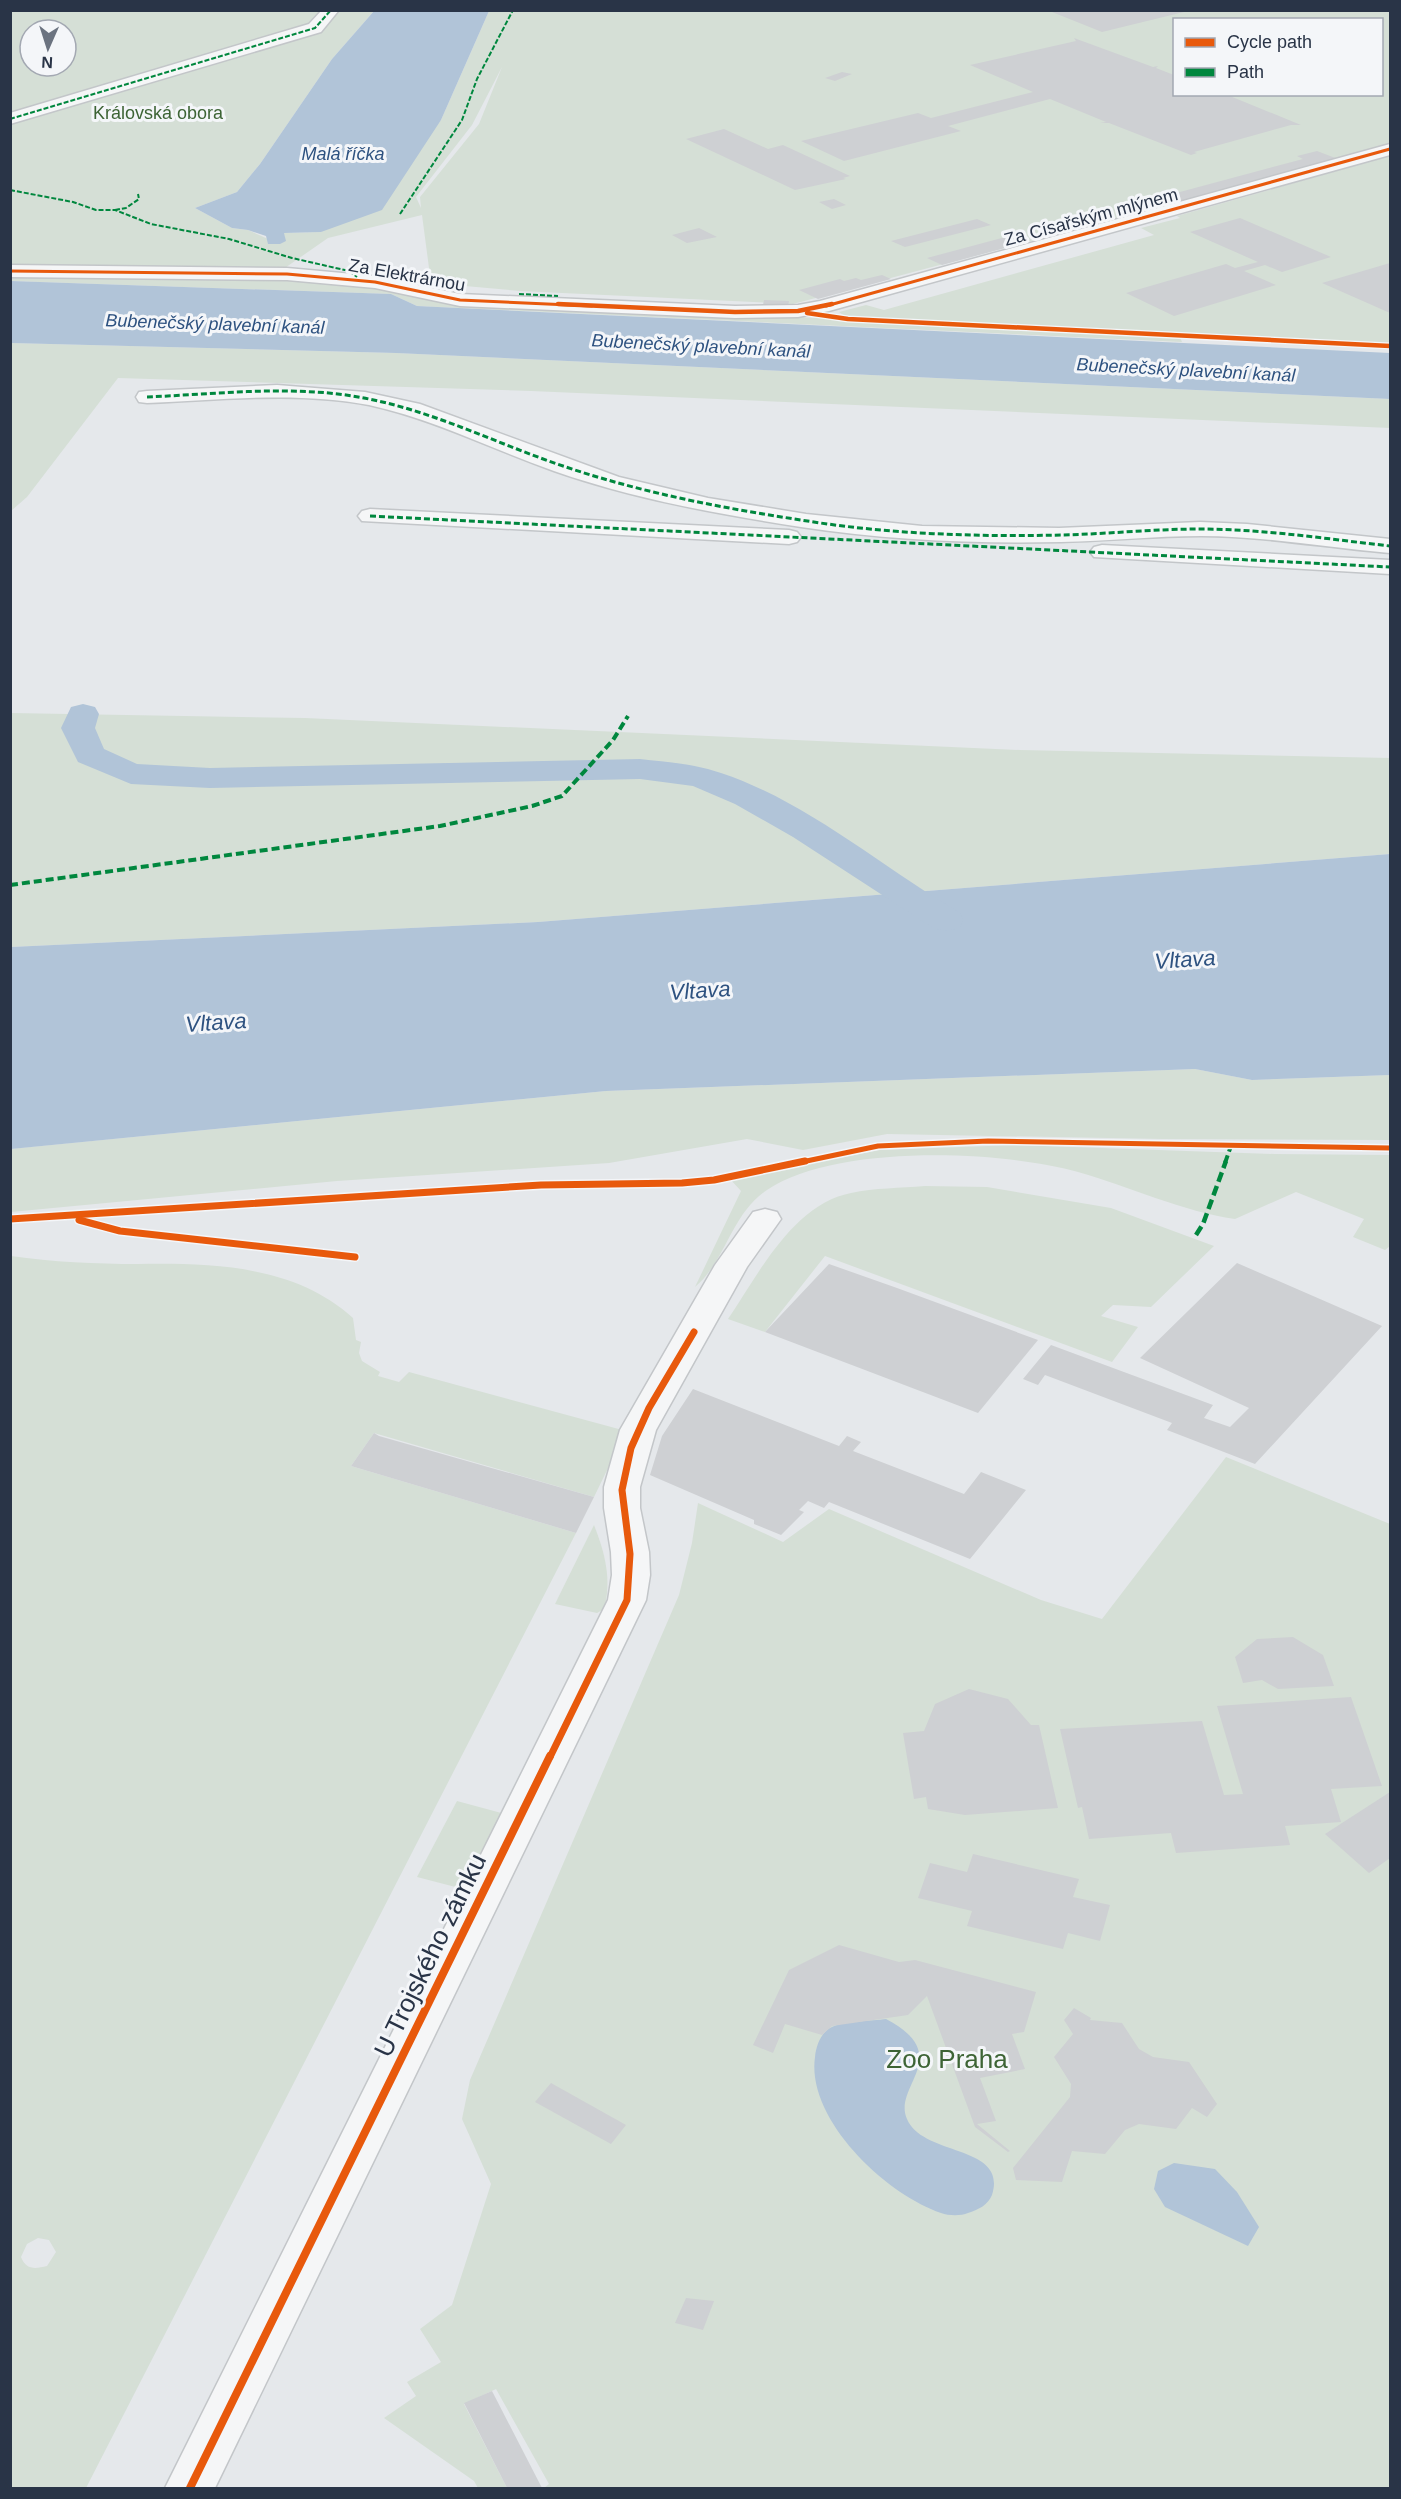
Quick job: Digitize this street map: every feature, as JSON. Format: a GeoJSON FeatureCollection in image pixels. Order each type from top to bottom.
{"type":"FeatureCollection","features":[{"type":"Feature","properties":{"kind":"street"},"geometry":{"type":"LineString","coordinates":[[10,119],[135,84],[315,28],[331,10]]}},
{"type":"Feature","properties":{"kind":"street","name":"Za Císařským mlýnem"},"geometry":{"type":"LineString","coordinates":[[798,311],[822,307],[1390,149]]}},
{"type":"Feature","properties":{"kind":"street","name":"Za Elektrárnou"},"geometry":{"type":"LineString","coordinates":[[10,271],[287,274],[375,282],[460,300],[735,312],[798,311]]}},
{"type":"Feature","properties":{"kind":"street"},"geometry":{"type":"LineString","coordinates":[[147,397],[288,391],[365,398],[420,411],[562,466],[612,482],[708,505],[806,521],[922,533],[1059,535],[1200,529],[1247,531],[1390,546]]}},
{"type":"Feature","properties":{"kind":"street"},"geometry":{"type":"LineString","coordinates":[[370,516],[1390,567]]}},
{"type":"Feature","properties":{"kind":"street","name":"U Trojského zámku"},"geometry":{"type":"LineString","coordinates":[[190,2488],[627,1600],[631,1575],[630,1552],[622,1508],[622,1488],[641,1424],[732,1265],[765,1219]]}},
{"type":"Feature","properties":{"kind":"green space","name":"Královská obora"},"geometry":{"type":"Polygon","coordinates":[[[11,11],[374,11],[332,59],[260,164],[237,192],[195,208],[232,228],[248,230],[268,239],[285,237],[283,233],[321,232],[423,144],[441,120],[489,11],[1390,11],[1389,144],[793,304],[520,291],[431,283],[422,215],[328,238],[282,270],[11,266],[11,11]],[[502,67],[472,125],[416,197],[421,208],[420,197],[479,124],[502,67]]]}},
{"type":"Feature","properties":{"kind":"green space"},"geometry":{"type":"Polygon","coordinates":[[[1390,156],[1390,343],[846,317],[839,312],[866,305],[884,310],[1154,235],[1141,228],[1390,156]]]}},
{"type":"Feature","properties":{"kind":"green space"},"geometry":{"type":"Polygon","coordinates":[[[11,275],[276,280],[365,285],[495,306],[820,318],[1180,337],[1182,342],[417,306],[391,294],[11,281],[11,275]]]}},
{"type":"Feature","properties":{"kind":"green space"},"geometry":{"type":"Polygon","coordinates":[[[11,343],[396,353],[1390,399],[1390,428],[531,391],[118,378],[27,497],[11,511],[11,343]]]}},
{"type":"Feature","properties":{"kind":"green space"},"geometry":{"type":"Polygon","coordinates":[[[11,713],[305,718],[1020,750],[1390,758],[1390,854],[538,922],[11,947],[11,713]]]}},
{"type":"Feature","properties":{"kind":"green space"},"geometry":{"type":"Polygon","coordinates":[[[1195,1069],[1252,1080],[1390,1075],[1390,1140],[887,1134],[803,1150],[747,1139],[609,1163],[337,1181],[11,1212],[10,1149],[606,1091],[1195,1069]]]}},
{"type":"Feature","properties":{"kind":"green space"},"geometry":{"type":"Polygon","coordinates":[[[1015,1145],[1275,1154],[1390,1155],[1390,1246],[1385,1250],[1353,1237],[1364,1219],[1296,1192],[1235,1219],[1196,1211],[1078,1172],[1045,1165],[964,1156],[875,1158],[833,1165],[797,1175],[767,1190],[745,1212],[706,1276],[695,1287],[741,1191],[730,1179],[880,1150],[1015,1145]]]}},
{"type":"Feature","properties":{"kind":"green space"},"geometry":{"type":"Polygon","coordinates":[[[925,1186],[987,1187],[1111,1208],[1214,1246],[1151,1307],[1113,1305],[1101,1316],[1138,1327],[1112,1362],[825,1256],[765,1332],[728,1319],[779,1244],[812,1211],[830,1200],[851,1193],[925,1186]]]}},
{"type":"Feature","properties":{"kind":"green space"},"geometry":{"type":"Polygon","coordinates":[[[11,1256],[90,1263],[195,1265],[252,1271],[279,1277],[305,1287],[330,1300],[353,1318],[356,1340],[361,1342],[359,1353],[362,1361],[380,1372],[378,1376],[399,1382],[409,1372],[626,1431],[594,1497],[374,1433],[351,1466],[576,1533],[86,2488],[11,2488],[11,1256]],[[38,2238],[27,2244],[21,2257],[25,2264],[35,2268],[47,2266],[56,2252],[49,2240],[38,2238]]]}},
{"type":"Feature","properties":{"kind":"green space","name":"Zoo Praha"},"geometry":{"type":"Polygon","coordinates":[[[1226,1457],[1390,1524],[1390,2488],[544,2488],[549,2484],[496,2389],[464,2404],[507,2488],[478,2488],[474,2481],[384,2418],[416,2396],[407,2382],[441,2362],[420,2329],[452,2305],[491,2184],[462,2119],[470,2080],[679,1595],[692,1543],[698,1503],[783,1542],[829,1509],[1041,1600],[1102,1619],[1226,1457]]]}},
{"type":"Feature","properties":{"kind":"green space"},"geometry":{"type":"Polygon","coordinates":[[[594,1525],[606,1567],[607,1588],[604,1609],[597,1613],[555,1604],[594,1525]]]}},
{"type":"Feature","properties":{"kind":"green space"},"geometry":{"type":"Polygon","coordinates":[[[457,1801],[505,1814],[467,1890],[417,1877],[457,1801]]]}},
{"type":"Feature","properties":{"kind":"water","name":"Malá říčka"},"geometry":{"type":"Polygon","coordinates":[[[374,11],[489,11],[441,120],[382,210],[321,232],[284,233],[286,241],[280,244],[268,244],[266,236],[232,228],[195,208],[237,192],[260,164],[332,59],[374,11]]]}},
{"type":"Feature","properties":{"kind":"water","name":"Bubenečský plavební kanál"},"geometry":{"type":"Polygon","coordinates":[[[11,281],[391,294],[417,306],[1390,353],[1390,399],[396,353],[11,343],[11,281]]]}},
{"type":"Feature","properties":{"kind":"water","name":"Vltava"},"geometry":{"type":"Polygon","coordinates":[[[1390,854],[1390,1075],[1252,1080],[1195,1069],[606,1091],[11,1149],[11,947],[538,922],[1390,854]]]}},
{"type":"Feature","properties":{"kind":"water"},"geometry":{"type":"Polygon","coordinates":[[[886,2019],[906,2033],[917,2046],[919,2058],[917,2070],[905,2107],[907,2119],[916,2131],[929,2140],[961,2152],[988,2167],[994,2179],[990,2199],[975,2210],[958,2215],[944,2214],[920,2204],[897,2190],[854,2152],[823,2105],[816,2081],[815,2057],[822,2036],[828,2029],[837,2025],[886,2019]]]}},
{"type":"Feature","properties":{"kind":"water"},"geometry":{"type":"Polygon","coordinates":[[[1174,2163],[1215,2169],[1237,2192],[1259,2227],[1248,2246],[1165,2207],[1154,2189],[1158,2171],[1174,2163]]]}},
{"type":"Feature","properties":{"kind":"building"},"geometry":{"type":"Polygon","coordinates":[[[1047,10],[1188,10],[1188,11],[1102,32],[1047,10]]]}},
{"type":"Feature","properties":{"kind":"building"},"geometry":{"type":"Polygon","coordinates":[[[1074,38],[1153,67],[1158,66],[1156,68],[1173,75],[1173,96],[1230,96],[1301,125],[1291,125],[1194,152],[1197,153],[1191,155],[1109,123],[1100,123],[1106,122],[1050,99],[948,126],[961,131],[844,161],[801,141],[918,113],[931,118],[1033,92],[970,65],[1076,41],[1074,38]]]}},
{"type":"Feature","properties":{"kind":"building"},"geometry":{"type":"Polygon","coordinates":[[[842,72],[852,74],[835,81],[825,78],[842,72]]]}},
{"type":"Feature","properties":{"kind":"building"},"geometry":{"type":"Polygon","coordinates":[[[724,129],[768,149],[783,145],[850,176],[843,178],[846,179],[795,190],[686,139],[724,129]]]}},
{"type":"Feature","properties":{"kind":"building"},"geometry":{"type":"Polygon","coordinates":[[[1317,151],[1338,159],[1127,216],[1113,210],[1303,159],[1297,156],[1317,151]]]}},
{"type":"Feature","properties":{"kind":"building"},"geometry":{"type":"Polygon","coordinates":[[[834,199],[846,205],[832,209],[819,202],[834,199]]]}},
{"type":"Feature","properties":{"kind":"building"},"geometry":{"type":"Polygon","coordinates":[[[1240,218],[1331,257],[1282,272],[1265,265],[1244,271],[1276,285],[1174,316],[1126,293],[1226,264],[1235,268],[1258,262],[1190,232],[1240,218]]]}},
{"type":"Feature","properties":{"kind":"building"},"geometry":{"type":"Polygon","coordinates":[[[977,219],[991,225],[905,247],[891,241],[977,219]]]}},
{"type":"Feature","properties":{"kind":"building"},"geometry":{"type":"Polygon","coordinates":[[[699,228],[717,237],[687,243],[672,235],[699,228]]]}},
{"type":"Feature","properties":{"kind":"building"},"geometry":{"type":"Polygon","coordinates":[[[1013,235],[1027,242],[942,265],[927,258],[1013,235]]]}},
{"type":"Feature","properties":{"kind":"building"},"geometry":{"type":"Polygon","coordinates":[[[1390,263],[1390,313],[1322,283],[1390,263]]]}},
{"type":"Feature","properties":{"kind":"building"},"geometry":{"type":"Polygon","coordinates":[[[882,275],[891,279],[818,299],[799,290],[840,279],[844,281],[856,278],[861,280],[882,275]]]}},
{"type":"Feature","properties":{"kind":"building"},"geometry":{"type":"Polygon","coordinates":[[[764,300],[789,301],[788,306],[763,305],[764,300]]]}},
{"type":"Feature","properties":{"kind":"building"},"geometry":{"type":"Polygon","coordinates":[[[1237,1263],[1382,1326],[1255,1464],[1167,1430],[1172,1423],[1045,1375],[1038,1385],[1023,1379],[1051,1345],[1213,1405],[1204,1418],[1230,1427],[1249,1408],[1140,1358],[1237,1263]]]}},
{"type":"Feature","properties":{"kind":"building"},"geometry":{"type":"Polygon","coordinates":[[[829,1264],[1038,1340],[978,1413],[765,1332],[829,1264]]]}},
{"type":"Feature","properties":{"kind":"building"},"geometry":{"type":"Polygon","coordinates":[[[693,1389],[839,1446],[847,1436],[861,1442],[853,1451],[964,1494],[981,1472],[1026,1490],[970,1559],[829,1502],[824,1508],[808,1501],[799,1510],[804,1512],[781,1535],[754,1524],[754,1520],[650,1475],[662,1436],[693,1389]]]}},
{"type":"Feature","properties":{"kind":"building"},"geometry":{"type":"Polygon","coordinates":[[[374,1433],[594,1497],[576,1533],[351,1466],[374,1433]]]}},
{"type":"Feature","properties":{"kind":"building"},"geometry":{"type":"Polygon","coordinates":[[[1293,1637],[1323,1655],[1334,1686],[1278,1689],[1262,1680],[1243,1683],[1235,1657],[1257,1639],[1293,1637]]]}},
{"type":"Feature","properties":{"kind":"building"},"geometry":{"type":"Polygon","coordinates":[[[969,1689],[1008,1699],[1031,1725],[1039,1725],[1058,1808],[965,1815],[928,1809],[926,1797],[914,1799],[903,1733],[924,1731],[935,1704],[969,1689]]]}},
{"type":"Feature","properties":{"kind":"building"},"geometry":{"type":"Polygon","coordinates":[[[1351,1697],[1382,1786],[1331,1789],[1341,1822],[1285,1826],[1290,1845],[1176,1853],[1171,1833],[1089,1839],[1082,1807],[1078,1808],[1060,1729],[1202,1721],[1224,1795],[1243,1794],[1217,1706],[1351,1697]]]}},
{"type":"Feature","properties":{"kind":"building"},"geometry":{"type":"Polygon","coordinates":[[[1390,1792],[1390,1858],[1369,1873],[1325,1834],[1390,1792]]]}},
{"type":"Feature","properties":{"kind":"building"},"geometry":{"type":"Polygon","coordinates":[[[973,1854],[1079,1879],[1073,1897],[1110,1905],[1100,1941],[1068,1933],[1063,1949],[967,1926],[972,1911],[918,1898],[930,1863],[967,1872],[973,1854]]]}},
{"type":"Feature","properties":{"kind":"building"},"geometry":{"type":"Polygon","coordinates":[[[839,1945],[899,1962],[915,1960],[1036,1992],[1024,2032],[1012,2034],[1025,2069],[980,2078],[996,2121],[977,2124],[1010,2151],[1008,2152],[975,2127],[927,1996],[908,2015],[832,2026],[822,2035],[785,2024],[773,2053],[753,2045],[789,1970],[839,1945]]]}},
{"type":"Feature","properties":{"kind":"building"},"geometry":{"type":"Polygon","coordinates":[[[1074,2008],[1091,2018],[1090,2020],[1122,2023],[1139,2049],[1153,2057],[1189,2062],[1217,2104],[1207,2117],[1192,2108],[1176,2129],[1139,2124],[1125,2130],[1105,2154],[1072,2151],[1062,2182],[1016,2180],[1013,2168],[1070,2097],[1071,2084],[1054,2057],[1073,2034],[1064,2020],[1074,2008]]]}},
{"type":"Feature","properties":{"kind":"building"},"geometry":{"type":"Polygon","coordinates":[[[551,2083],[626,2125],[611,2144],[535,2102],[551,2083]]]}},
{"type":"Feature","properties":{"kind":"building"},"geometry":{"type":"Polygon","coordinates":[[[686,2298],[714,2301],[703,2330],[675,2323],[686,2298]]]}},
{"type":"Feature","properties":{"kind":"building"},"geometry":{"type":"Polygon","coordinates":[[[492,2391],[542,2488],[507,2488],[464,2403],[492,2391]]]}},
{"type":"Feature","properties":{"kind":"waterway"},"geometry":{"type":"LineString","coordinates":[[83,714],[78,728],[90,755],[131,774],[210,778],[640,769],[698,777],[717,783],[777,812],[946,920]]}},
{"type":"Feature","properties":{"kind":"marked path"},"geometry":{"type":"LineString","coordinates":[[10,119],[315,28],[331,10]]}},
{"type":"Feature","properties":{"kind":"marked path"},"geometry":{"type":"LineString","coordinates":[[400,214],[462,120],[477,79],[513,10]]}},
{"type":"Feature","properties":{"kind":"marked path"},"geometry":{"type":"LineString","coordinates":[[10,190],[73,202],[96,210],[115,210],[151,224],[229,239],[292,258],[349,271],[357,277]]}},
{"type":"Feature","properties":{"kind":"marked path"},"geometry":{"type":"LineString","coordinates":[[115,210],[126,208],[139,199],[138,194]]}},
{"type":"Feature","properties":{"kind":"marked path"},"geometry":{"type":"LineString","coordinates":[[519,294],[558,296]]}},
{"type":"Feature","properties":{"kind":"marked path"},"geometry":{"type":"LineString","coordinates":[[147,397],[277,391],[365,398],[420,411],[562,466],[612,482],[708,505],[806,521],[922,533],[1059,535],[1200,529],[1247,531],[1390,546]]}},
{"type":"Feature","properties":{"kind":"marked path"},"geometry":{"type":"LineString","coordinates":[[370,516],[1390,567]]}},
{"type":"Feature","properties":{"kind":"marked path"},"geometry":{"type":"LineString","coordinates":[[10,885],[440,826],[532,806],[562,796],[613,740],[628,716]]}},
{"type":"Feature","properties":{"kind":"marked path"},"geometry":{"type":"LineString","coordinates":[[1196,1235],[1203,1224],[1231,1146]]}},
{"type":"Feature","properties":{"kind":"cycle path"},"geometry":{"type":"LineString","coordinates":[[10,271],[287,274],[375,282],[460,300],[735,312],[798,311],[822,307],[1390,149]]}},
{"type":"Feature","properties":{"kind":"cycle path"},"geometry":{"type":"LineString","coordinates":[[807,313],[848,319],[1390,346]]}},
{"type":"Feature","properties":{"kind":"cycle path"},"geometry":{"type":"LineString","coordinates":[[10,1219],[541,1185],[682,1183],[714,1180],[878,1146],[988,1141],[1390,1148]]}},
{"type":"Feature","properties":{"kind":"cycle path"},"geometry":{"type":"LineString","coordinates":[[79,1220],[120,1231],[355,1257]]}},
{"type":"Feature","properties":{"kind":"cycle path"},"geometry":{"type":"LineString","coordinates":[[190,2488],[627,1600],[630,1560],[622,1498],[625,1469],[631,1448],[649,1408],[694,1332]]}}]}
